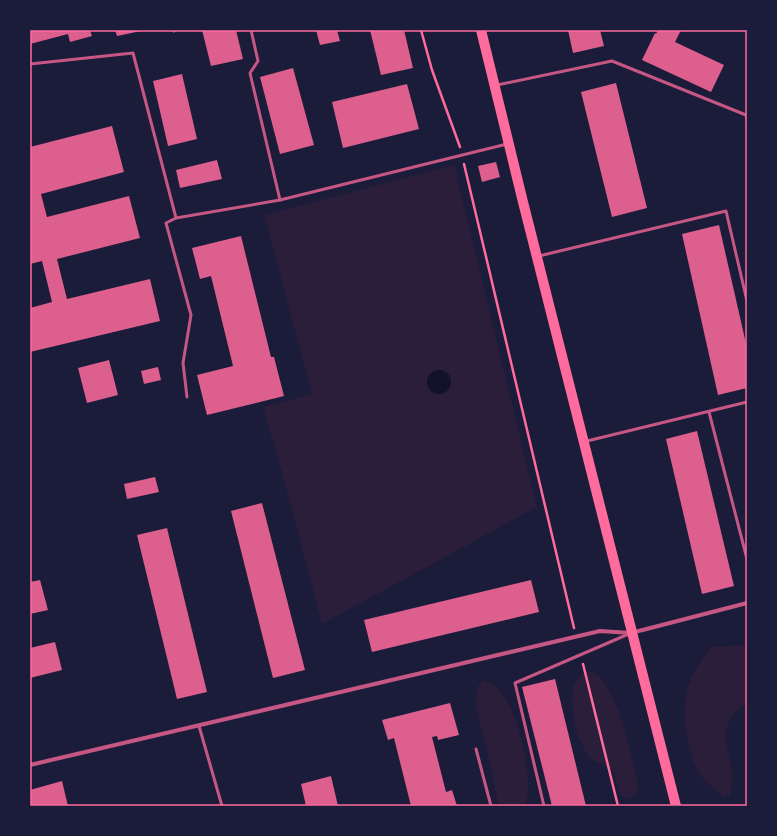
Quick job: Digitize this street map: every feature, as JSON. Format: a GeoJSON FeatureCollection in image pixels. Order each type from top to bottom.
{"type":"FeatureCollection","features":[{"type":"Feature","properties":{"kind":"main road"},"geometry":{"type":"LineString","coordinates":[[481,30],[536,256],[676,806]]}},
{"type":"Feature","properties":{"kind":"street"},"geometry":{"type":"LineString","coordinates":[[30,765],[600,631],[631,633],[747,603]]}},
{"type":"Feature","properties":{"kind":"lane"},"geometry":{"type":"LineString","coordinates":[[251,30],[258,61],[250,73],[280,200]]}},
{"type":"Feature","properties":{"kind":"lane"},"geometry":{"type":"LineString","coordinates":[[30,64],[133,53],[176,218]]}},
{"type":"Feature","properties":{"kind":"lane"},"geometry":{"type":"LineString","coordinates":[[495,86],[612,61],[746,115],[747,120]]}},
{"type":"Feature","properties":{"kind":"lane"},"geometry":{"type":"LineString","coordinates":[[187,397],[183,363],[191,315],[166,223],[176,218],[280,200],[509,144]]}},
{"type":"Feature","properties":{"kind":"lane"},"geometry":{"type":"LineString","coordinates":[[536,256],[726,211],[747,301]]}},
{"type":"Feature","properties":{"kind":"lane"},"geometry":{"type":"LineString","coordinates":[[583,442],[747,402]]}},
{"type":"Feature","properties":{"kind":"lane"},"geometry":{"type":"LineString","coordinates":[[709,412],[747,559]]}},
{"type":"Feature","properties":{"kind":"lane"},"geometry":{"type":"LineString","coordinates":[[544,806],[515,684],[631,633]]}},
{"type":"Feature","properties":{"kind":"lane"},"geometry":{"type":"LineString","coordinates":[[199,726],[222,806]]}},
{"type":"Feature","properties":{"kind":"lane"},"geometry":{"type":"LineString","coordinates":[[476,749],[490,806]]}},
{"type":"Feature","properties":{"kind":"path"},"geometry":{"type":"LineString","coordinates":[[422,30],[432,70],[462,155],[576,637]]}},
{"type":"Feature","properties":{"kind":"path"},"geometry":{"type":"LineString","coordinates":[[580,655],[618,806]]}},
{"type":"Feature","properties":{"kind":"shaded area"},"geometry":{"type":"Polygon","coordinates":[[[454,165],[537,507],[322,624],[286,487],[263,407],[312,394],[264,215],[454,165]]]}},
{"type":"Feature","properties":{"kind":"shaded area"},"geometry":{"type":"Polygon","coordinates":[[[439,370],[447,374],[451,382],[447,390],[439,394],[431,390],[427,382],[431,374],[439,370]]]}},
{"type":"Feature","properties":{"kind":"shaded area"},"geometry":{"type":"Polygon","coordinates":[[[736,645],[747,647],[747,702],[731,717],[726,730],[726,743],[733,776],[730,795],[724,797],[705,781],[695,765],[690,751],[684,715],[687,691],[691,680],[696,669],[711,647],[736,645]]]}},
{"type":"Feature","properties":{"kind":"shaded area"},"geometry":{"type":"Polygon","coordinates":[[[587,671],[598,675],[607,686],[622,720],[638,785],[637,794],[626,800],[619,792],[613,770],[589,756],[577,732],[573,711],[572,692],[575,683],[587,671]]]}},
{"type":"Feature","properties":{"kind":"shaded area"},"geometry":{"type":"Polygon","coordinates":[[[485,680],[496,686],[502,693],[510,706],[520,733],[527,766],[528,795],[525,806],[499,806],[498,804],[475,703],[478,687],[482,681],[485,680]]]}},
{"type":"Feature","properties":{"kind":"building"},"geometry":{"type":"Polygon","coordinates":[[[30,30],[90,30],[92,36],[70,42],[68,34],[30,44],[30,30]]]}},
{"type":"Feature","properties":{"kind":"building"},"geometry":{"type":"Polygon","coordinates":[[[115,30],[141,30],[141,31],[117,36],[115,30]]]}},
{"type":"Feature","properties":{"kind":"building"},"geometry":{"type":"Polygon","coordinates":[[[202,30],[236,30],[243,59],[211,66],[202,30]]]}},
{"type":"Feature","properties":{"kind":"building"},"geometry":{"type":"Polygon","coordinates":[[[316,30],[337,30],[340,41],[320,45],[316,30]]]}},
{"type":"Feature","properties":{"kind":"building"},"geometry":{"type":"Polygon","coordinates":[[[370,30],[404,30],[413,68],[381,75],[370,30]]]}},
{"type":"Feature","properties":{"kind":"building"},"geometry":{"type":"Polygon","coordinates":[[[568,30],[600,30],[604,46],[573,53],[568,30]]]}},
{"type":"Feature","properties":{"kind":"building"},"geometry":{"type":"Polygon","coordinates":[[[658,30],[681,30],[675,42],[724,65],[711,92],[642,60],[655,33],[656,34],[658,30]]]}},
{"type":"Feature","properties":{"kind":"building"},"geometry":{"type":"Polygon","coordinates":[[[293,68],[314,145],[280,154],[260,77],[293,68]]]}},
{"type":"Feature","properties":{"kind":"building"},"geometry":{"type":"Polygon","coordinates":[[[182,74],[197,139],[168,146],[153,81],[182,74]]]}},
{"type":"Feature","properties":{"kind":"building"},"geometry":{"type":"Polygon","coordinates":[[[616,83],[647,208],[612,217],[581,92],[616,83]]]}},
{"type":"Feature","properties":{"kind":"building"},"geometry":{"type":"Polygon","coordinates":[[[407,84],[419,129],[343,148],[332,102],[407,84]]]}},
{"type":"Feature","properties":{"kind":"building"},"geometry":{"type":"Polygon","coordinates":[[[112,126],[124,172],[41,194],[47,217],[129,196],[140,238],[57,259],[67,299],[150,279],[160,321],[30,352],[30,308],[52,302],[42,261],[30,264],[30,147],[112,126]]]}},
{"type":"Feature","properties":{"kind":"building"},"geometry":{"type":"Polygon","coordinates":[[[217,160],[222,179],[180,188],[176,170],[217,160]]]}},
{"type":"Feature","properties":{"kind":"building"},"geometry":{"type":"Polygon","coordinates":[[[496,162],[500,177],[482,182],[478,166],[496,162]]]}},
{"type":"Feature","properties":{"kind":"building"},"geometry":{"type":"Polygon","coordinates":[[[719,225],[747,348],[747,388],[718,395],[682,234],[719,225]]]}},
{"type":"Feature","properties":{"kind":"building"},"geometry":{"type":"Polygon","coordinates":[[[241,236],[271,357],[274,357],[284,396],[207,415],[197,375],[233,366],[211,276],[200,279],[192,248],[241,236]]]}},
{"type":"Feature","properties":{"kind":"building"},"geometry":{"type":"Polygon","coordinates":[[[109,360],[118,395],[87,403],[78,368],[109,360]]]}},
{"type":"Feature","properties":{"kind":"building"},"geometry":{"type":"Polygon","coordinates":[[[158,367],[161,380],[144,384],[141,371],[158,367]]]}},
{"type":"Feature","properties":{"kind":"building"},"geometry":{"type":"Polygon","coordinates":[[[697,431],[734,586],[702,594],[666,439],[697,431]]]}},
{"type":"Feature","properties":{"kind":"building"},"geometry":{"type":"Polygon","coordinates":[[[155,477],[159,492],[127,499],[124,484],[155,477]]]}},
{"type":"Feature","properties":{"kind":"building"},"geometry":{"type":"Polygon","coordinates":[[[262,503],[305,670],[273,678],[231,511],[262,503]]]}},
{"type":"Feature","properties":{"kind":"building"},"geometry":{"type":"Polygon","coordinates":[[[167,528],[207,692],[177,699],[137,535],[167,528]]]}},
{"type":"Feature","properties":{"kind":"building"},"geometry":{"type":"Polygon","coordinates":[[[40,580],[48,610],[30,614],[30,582],[40,580]]]}},
{"type":"Feature","properties":{"kind":"building"},"geometry":{"type":"Polygon","coordinates":[[[531,580],[539,612],[372,652],[364,620],[531,580]]]}},
{"type":"Feature","properties":{"kind":"building"},"geometry":{"type":"Polygon","coordinates":[[[55,642],[62,670],[30,678],[30,648],[55,642]]]}},
{"type":"Feature","properties":{"kind":"building"},"geometry":{"type":"Polygon","coordinates":[[[555,679],[586,806],[552,806],[522,687],[555,679]]]}},
{"type":"Feature","properties":{"kind":"building"},"geometry":{"type":"Polygon","coordinates":[[[450,703],[459,735],[438,740],[437,736],[432,737],[446,792],[452,790],[457,806],[411,806],[394,738],[388,740],[382,720],[450,703]]]}},
{"type":"Feature","properties":{"kind":"building"},"geometry":{"type":"Polygon","coordinates":[[[331,776],[338,806],[306,806],[301,784],[331,776]]]}},
{"type":"Feature","properties":{"kind":"building"},"geometry":{"type":"Polygon","coordinates":[[[62,781],[68,806],[30,806],[30,790],[62,781]]]}}]}
